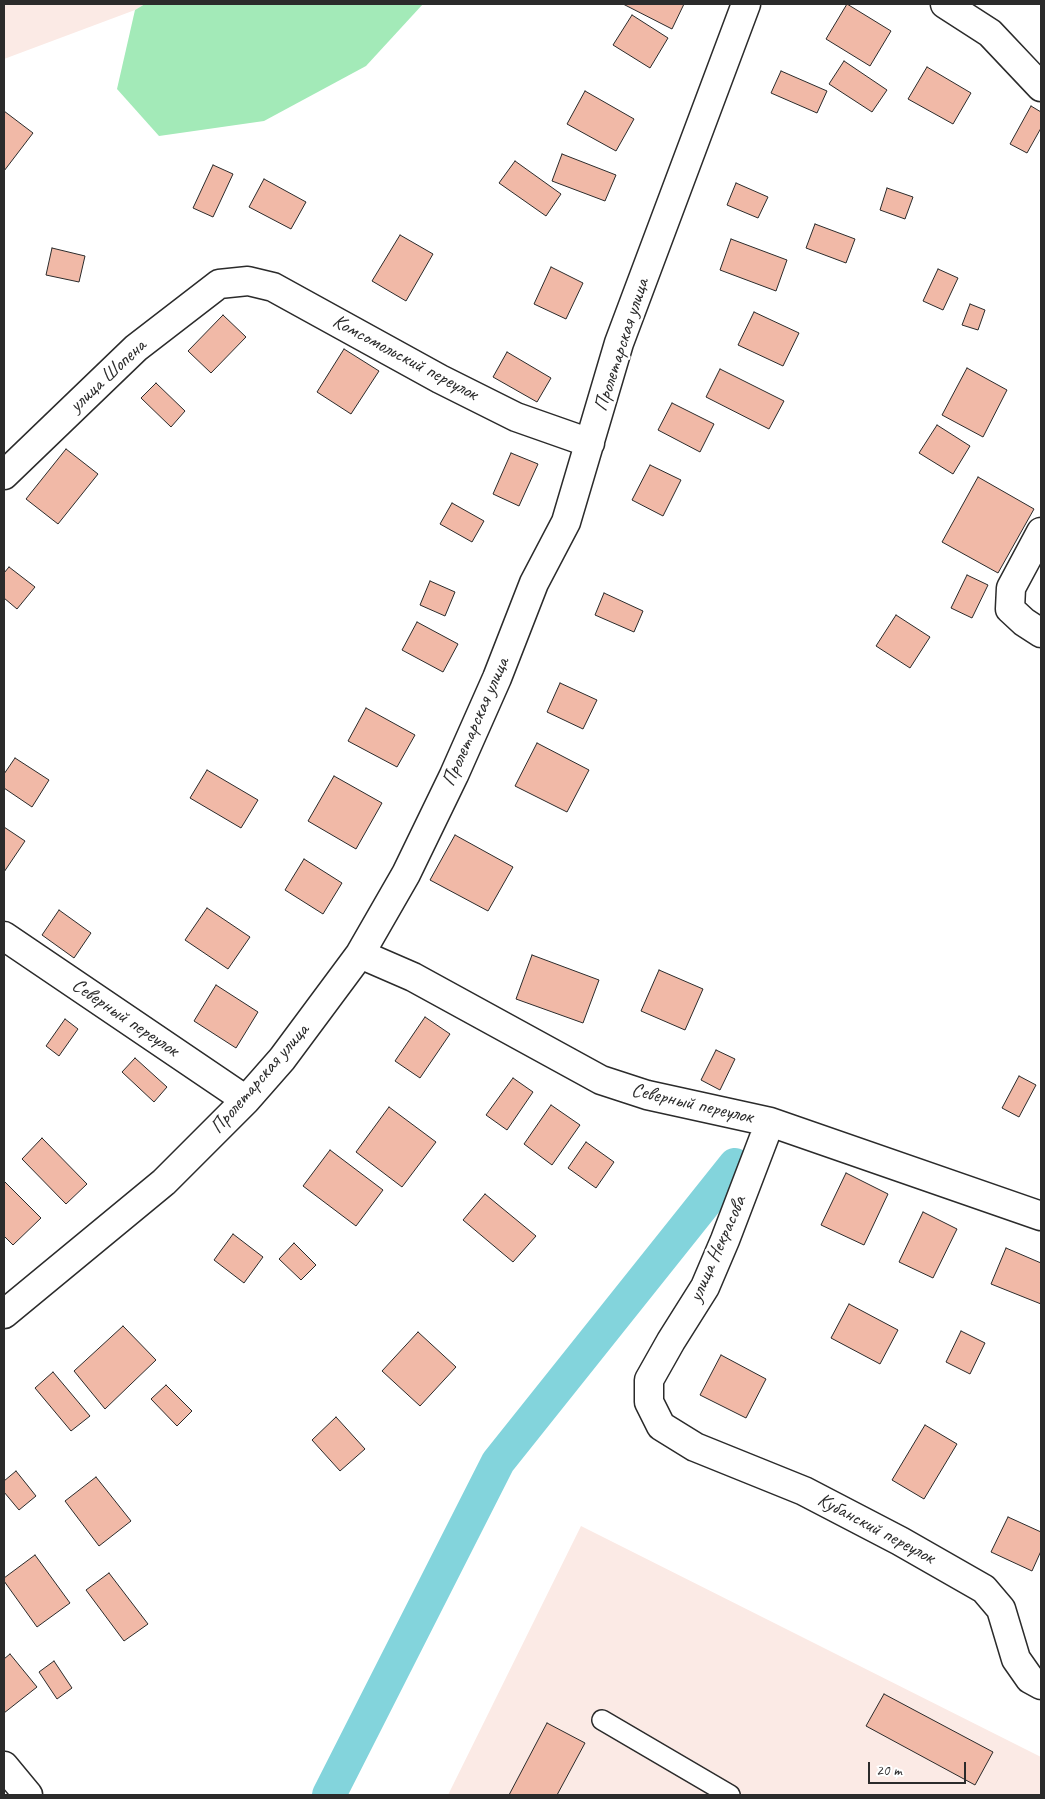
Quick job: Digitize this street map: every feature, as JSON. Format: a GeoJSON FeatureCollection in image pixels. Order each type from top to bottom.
{"type":"FeatureCollection","features":[{"type":"Feature","properties":{"kind":"street","name":"Пролетарская улица"},"geometry":{"type":"LineString","coordinates":[[4,1314],[164,1182],[246,1100],[282,1059],[360,954],[406,874],[454,775],[534,583],[566,522],[619,343],[746,4]]}},
{"type":"Feature","properties":{"kind":"street"},"geometry":{"type":"LineString","coordinates":[[946,4],[990,33],[1041,87]]}},
{"type":"Feature","properties":{"kind":"street","name":"Комсомольский переулок"},"geometry":{"type":"LineString","coordinates":[[220,284],[248,281],[273,287],[440,379],[516,417],[590,443]]}},
{"type":"Feature","properties":{"kind":"street","name":"улица Шопена"},"geometry":{"type":"LineString","coordinates":[[4,475],[136,348],[220,284]]}},
{"type":"Feature","properties":{"kind":"street"},"geometry":{"type":"LineString","coordinates":[[1041,532],[1011,588],[1010,609],[1024,622],[1041,633]]}},
{"type":"Feature","properties":{"kind":"street","name":"Северный переулок"},"geometry":{"type":"LineString","coordinates":[[4,936],[246,1100]]}},
{"type":"Feature","properties":{"kind":"street","name":"Северный переулок"},"geometry":{"type":"LineString","coordinates":[[360,954],[413,977],[601,1080],[646,1095],[770,1122],[1041,1216]]}},
{"type":"Feature","properties":{"kind":"street","name":"улица Некрасова"},"geometry":{"type":"LineString","coordinates":[[662,1426],[649,1402],[649,1380],[705,1287],[770,1122]]}},
{"type":"Feature","properties":{"kind":"street","name":"Кубанский переулок"},"geometry":{"type":"LineString","coordinates":[[662,1426],[695,1447],[804,1491],[900,1541],[984,1589],[1001,1609],[1016,1659],[1030,1678],[1041,1685]]}},
{"type":"Feature","properties":{"kind":"street"},"geometry":{"type":"LineString","coordinates":[[4,1766],[28,1795]]}},
{"type":"Feature","properties":{"kind":"lane"},"geometry":{"type":"LineString","coordinates":[[602,1720],[730,1795]]}},
{"type":"Feature","properties":{"kind":"shaded area"},"geometry":{"type":"Polygon","coordinates":[[[4,4],[145,4],[135,10],[4,59],[4,4]]]}},
{"type":"Feature","properties":{"kind":"shaded area"},"geometry":{"type":"Polygon","coordinates":[[[581,1526],[1041,1757],[1041,1795],[448,1795],[581,1526]]]}},
{"type":"Feature","properties":{"kind":"green space"},"geometry":{"type":"Polygon","coordinates":[[[145,4],[423,4],[366,66],[264,121],[159,136],[117,89],[135,10],[145,4]]]}},
{"type":"Feature","properties":{"kind":"building"},"geometry":{"type":"Polygon","coordinates":[[[623,4],[684,4],[672,29],[623,4]]]}},
{"type":"Feature","properties":{"kind":"building"},"geometry":{"type":"Polygon","coordinates":[[[847,4],[891,31],[870,66],[826,39],[847,4]]]}},
{"type":"Feature","properties":{"kind":"building"},"geometry":{"type":"Polygon","coordinates":[[[632,15],[668,38],[650,68],[613,45],[632,15]]]}},
{"type":"Feature","properties":{"kind":"building"},"geometry":{"type":"Polygon","coordinates":[[[844,61],[887,90],[872,112],[829,84],[844,61]]]}},
{"type":"Feature","properties":{"kind":"building"},"geometry":{"type":"Polygon","coordinates":[[[927,67],[971,93],[953,124],[908,99],[927,67]]]}},
{"type":"Feature","properties":{"kind":"building"},"geometry":{"type":"Polygon","coordinates":[[[781,71],[827,91],[817,113],[771,93],[781,71]]]}},
{"type":"Feature","properties":{"kind":"building"},"geometry":{"type":"Polygon","coordinates":[[[585,91],[634,119],[616,151],[567,124],[585,91]]]}},
{"type":"Feature","properties":{"kind":"building"},"geometry":{"type":"Polygon","coordinates":[[[1031,106],[1041,112],[1041,128],[1027,153],[1010,144],[1031,106]]]}},
{"type":"Feature","properties":{"kind":"building"},"geometry":{"type":"Polygon","coordinates":[[[4,111],[33,133],[4,171],[4,111]]]}},
{"type":"Feature","properties":{"kind":"building"},"geometry":{"type":"Polygon","coordinates":[[[562,154],[616,175],[605,201],[552,181],[562,154]]]}},
{"type":"Feature","properties":{"kind":"building"},"geometry":{"type":"Polygon","coordinates":[[[515,161],[561,194],[546,216],[499,183],[515,161]]]}},
{"type":"Feature","properties":{"kind":"building"},"geometry":{"type":"Polygon","coordinates":[[[213,165],[233,174],[213,217],[193,208],[213,165]]]}},
{"type":"Feature","properties":{"kind":"building"},"geometry":{"type":"Polygon","coordinates":[[[264,179],[306,202],[291,229],[249,207],[264,179]]]}},
{"type":"Feature","properties":{"kind":"building"},"geometry":{"type":"Polygon","coordinates":[[[736,183],[768,197],[758,218],[727,205],[736,183]]]}},
{"type":"Feature","properties":{"kind":"building"},"geometry":{"type":"Polygon","coordinates":[[[887,188],[913,197],[905,219],[880,210],[887,188]]]}},
{"type":"Feature","properties":{"kind":"building"},"geometry":{"type":"Polygon","coordinates":[[[815,224],[855,239],[846,263],[806,248],[815,224]]]}},
{"type":"Feature","properties":{"kind":"building"},"geometry":{"type":"Polygon","coordinates":[[[400,235],[433,254],[406,301],[372,281],[400,235]]]}},
{"type":"Feature","properties":{"kind":"building"},"geometry":{"type":"Polygon","coordinates":[[[731,239],[787,260],[776,291],[720,270],[731,239]]]}},
{"type":"Feature","properties":{"kind":"building"},"geometry":{"type":"Polygon","coordinates":[[[52,248],[85,256],[79,282],[46,275],[52,248]]]}},
{"type":"Feature","properties":{"kind":"building"},"geometry":{"type":"Polygon","coordinates":[[[551,267],[583,283],[566,319],[534,304],[551,267]]]}},
{"type":"Feature","properties":{"kind":"building"},"geometry":{"type":"Polygon","coordinates":[[[938,269],[958,278],[943,310],[923,301],[938,269]]]}},
{"type":"Feature","properties":{"kind":"building"},"geometry":{"type":"Polygon","coordinates":[[[970,304],[985,310],[978,330],[962,325],[970,304]]]}},
{"type":"Feature","properties":{"kind":"building"},"geometry":{"type":"Polygon","coordinates":[[[754,312],[799,333],[783,366],[738,345],[754,312]]]}},
{"type":"Feature","properties":{"kind":"building"},"geometry":{"type":"Polygon","coordinates":[[[223,315],[246,337],[211,373],[188,351],[223,315]]]}},
{"type":"Feature","properties":{"kind":"building"},"geometry":{"type":"Polygon","coordinates":[[[344,349],[379,371],[351,414],[317,392],[344,349]]]}},
{"type":"Feature","properties":{"kind":"building"},"geometry":{"type":"Polygon","coordinates":[[[507,352],[551,378],[537,402],[493,377],[507,352]]]}},
{"type":"Feature","properties":{"kind":"building"},"geometry":{"type":"Polygon","coordinates":[[[967,368],[1007,390],[983,437],[942,415],[967,368]]]}},
{"type":"Feature","properties":{"kind":"building"},"geometry":{"type":"Polygon","coordinates":[[[720,369],[784,401],[769,429],[706,397],[720,369]]]}},
{"type":"Feature","properties":{"kind":"building"},"geometry":{"type":"Polygon","coordinates":[[[156,383],[185,411],[171,427],[141,398],[156,383]]]}},
{"type":"Feature","properties":{"kind":"building"},"geometry":{"type":"Polygon","coordinates":[[[672,403],[714,424],[700,452],[658,430],[672,403]]]}},
{"type":"Feature","properties":{"kind":"building"},"geometry":{"type":"Polygon","coordinates":[[[937,425],[970,446],[953,474],[919,453],[937,425]]]}},
{"type":"Feature","properties":{"kind":"building"},"geometry":{"type":"Polygon","coordinates":[[[66,449],[98,474],[58,524],[26,499],[66,449]]]}},
{"type":"Feature","properties":{"kind":"building"},"geometry":{"type":"Polygon","coordinates":[[[511,453],[538,464],[519,506],[493,494],[511,453]]]}},
{"type":"Feature","properties":{"kind":"building"},"geometry":{"type":"Polygon","coordinates":[[[650,465],[681,480],[663,516],[632,500],[650,465]]]}},
{"type":"Feature","properties":{"kind":"building"},"geometry":{"type":"Polygon","coordinates":[[[978,477],[1034,509],[998,573],[942,542],[978,477]]]}},
{"type":"Feature","properties":{"kind":"building"},"geometry":{"type":"Polygon","coordinates":[[[452,503],[484,521],[472,542],[440,524],[452,503]]]}},
{"type":"Feature","properties":{"kind":"building"},"geometry":{"type":"Polygon","coordinates":[[[9,567],[35,587],[17,609],[4,598],[4,573],[9,567]]]}},
{"type":"Feature","properties":{"kind":"building"},"geometry":{"type":"Polygon","coordinates":[[[967,575],[988,585],[972,618],[951,608],[967,575]]]}},
{"type":"Feature","properties":{"kind":"building"},"geometry":{"type":"Polygon","coordinates":[[[430,581],[455,592],[445,616],[420,605],[430,581]]]}},
{"type":"Feature","properties":{"kind":"building"},"geometry":{"type":"Polygon","coordinates":[[[604,593],[643,611],[634,632],[595,615],[604,593]]]}},
{"type":"Feature","properties":{"kind":"building"},"geometry":{"type":"Polygon","coordinates":[[[896,615],[930,637],[910,668],[876,646],[896,615]]]}},
{"type":"Feature","properties":{"kind":"building"},"geometry":{"type":"Polygon","coordinates":[[[417,622],[458,644],[443,672],[402,650],[417,622]]]}},
{"type":"Feature","properties":{"kind":"building"},"geometry":{"type":"Polygon","coordinates":[[[560,683],[597,700],[583,729],[547,712],[560,683]]]}},
{"type":"Feature","properties":{"kind":"building"},"geometry":{"type":"Polygon","coordinates":[[[366,708],[415,735],[397,767],[348,741],[366,708]]]}},
{"type":"Feature","properties":{"kind":"building"},"geometry":{"type":"Polygon","coordinates":[[[537,743],[589,770],[567,812],[515,786],[537,743]]]}},
{"type":"Feature","properties":{"kind":"building"},"geometry":{"type":"Polygon","coordinates":[[[15,758],[49,780],[32,807],[4,788],[4,774],[15,758]]]}},
{"type":"Feature","properties":{"kind":"building"},"geometry":{"type":"Polygon","coordinates":[[[207,770],[258,800],[241,828],[190,798],[207,770]]]}},
{"type":"Feature","properties":{"kind":"building"},"geometry":{"type":"Polygon","coordinates":[[[334,776],[382,803],[356,849],[308,821],[334,776]]]}},
{"type":"Feature","properties":{"kind":"building"},"geometry":{"type":"Polygon","coordinates":[[[4,827],[25,841],[4,872],[4,827]]]}},
{"type":"Feature","properties":{"kind":"building"},"geometry":{"type":"Polygon","coordinates":[[[455,835],[513,867],[488,911],[430,880],[455,835]]]}},
{"type":"Feature","properties":{"kind":"building"},"geometry":{"type":"Polygon","coordinates":[[[304,859],[342,883],[323,914],[285,890],[304,859]]]}},
{"type":"Feature","properties":{"kind":"building"},"geometry":{"type":"Polygon","coordinates":[[[207,908],[250,937],[228,969],[185,940],[207,908]]]}},
{"type":"Feature","properties":{"kind":"building"},"geometry":{"type":"Polygon","coordinates":[[[59,910],[91,933],[74,958],[42,935],[59,910]]]}},
{"type":"Feature","properties":{"kind":"building"},"geometry":{"type":"Polygon","coordinates":[[[532,955],[599,980],[583,1023],[516,999],[532,955]]]}},
{"type":"Feature","properties":{"kind":"building"},"geometry":{"type":"Polygon","coordinates":[[[659,970],[703,989],[685,1030],[641,1011],[659,970]]]}},
{"type":"Feature","properties":{"kind":"building"},"geometry":{"type":"Polygon","coordinates":[[[216,985],[258,1012],[236,1048],[194,1021],[216,985]]]}},
{"type":"Feature","properties":{"kind":"building"},"geometry":{"type":"Polygon","coordinates":[[[425,1017],[450,1034],[420,1078],[395,1061],[425,1017]]]}},
{"type":"Feature","properties":{"kind":"building"},"geometry":{"type":"Polygon","coordinates":[[[65,1019],[78,1029],[59,1056],[46,1046],[65,1019]]]}},
{"type":"Feature","properties":{"kind":"building"},"geometry":{"type":"Polygon","coordinates":[[[716,1050],[735,1059],[720,1090],[701,1080],[716,1050]]]}},
{"type":"Feature","properties":{"kind":"building"},"geometry":{"type":"Polygon","coordinates":[[[135,1058],[167,1087],[154,1102],[122,1072],[135,1058]]]}},
{"type":"Feature","properties":{"kind":"building"},"geometry":{"type":"Polygon","coordinates":[[[1019,1076],[1036,1085],[1019,1117],[1002,1108],[1019,1076]]]}},
{"type":"Feature","properties":{"kind":"building"},"geometry":{"type":"Polygon","coordinates":[[[513,1078],[533,1092],[507,1130],[486,1115],[513,1078]]]}},
{"type":"Feature","properties":{"kind":"building"},"geometry":{"type":"Polygon","coordinates":[[[551,1105],[580,1125],[552,1165],[524,1144],[551,1105]]]}},
{"type":"Feature","properties":{"kind":"building"},"geometry":{"type":"Polygon","coordinates":[[[389,1107],[436,1142],[402,1187],[356,1152],[389,1107]]]}},
{"type":"Feature","properties":{"kind":"building"},"geometry":{"type":"Polygon","coordinates":[[[42,1138],[87,1184],[66,1204],[22,1159],[42,1138]]]}},
{"type":"Feature","properties":{"kind":"building"},"geometry":{"type":"Polygon","coordinates":[[[586,1142],[614,1162],[596,1188],[568,1168],[586,1142]]]}},
{"type":"Feature","properties":{"kind":"building"},"geometry":{"type":"Polygon","coordinates":[[[330,1150],[383,1190],[356,1226],[303,1186],[330,1150]]]}},
{"type":"Feature","properties":{"kind":"building"},"geometry":{"type":"Polygon","coordinates":[[[846,1173],[888,1194],[864,1245],[821,1225],[846,1173]]]}},
{"type":"Feature","properties":{"kind":"building"},"geometry":{"type":"Polygon","coordinates":[[[4,1181],[41,1218],[13,1245],[4,1236],[4,1181]]]}},
{"type":"Feature","properties":{"kind":"building"},"geometry":{"type":"Polygon","coordinates":[[[485,1194],[536,1236],[513,1262],[463,1220],[485,1194]]]}},
{"type":"Feature","properties":{"kind":"building"},"geometry":{"type":"Polygon","coordinates":[[[923,1212],[957,1229],[933,1278],[899,1262],[923,1212]]]}},
{"type":"Feature","properties":{"kind":"building"},"geometry":{"type":"Polygon","coordinates":[[[233,1234],[263,1257],[244,1283],[214,1260],[233,1234]]]}},
{"type":"Feature","properties":{"kind":"building"},"geometry":{"type":"Polygon","coordinates":[[[294,1243],[316,1265],[301,1280],[279,1259],[294,1243]]]}},
{"type":"Feature","properties":{"kind":"building"},"geometry":{"type":"Polygon","coordinates":[[[1006,1248],[1041,1263],[1041,1304],[991,1284],[1006,1248]]]}},
{"type":"Feature","properties":{"kind":"building"},"geometry":{"type":"Polygon","coordinates":[[[849,1304],[898,1330],[880,1364],[831,1338],[849,1304]]]}},
{"type":"Feature","properties":{"kind":"building"},"geometry":{"type":"Polygon","coordinates":[[[123,1326],[156,1360],[105,1409],[74,1371],[123,1326]]]}},
{"type":"Feature","properties":{"kind":"building"},"geometry":{"type":"Polygon","coordinates":[[[961,1331],[985,1343],[970,1374],[946,1362],[961,1331]]]}},
{"type":"Feature","properties":{"kind":"building"},"geometry":{"type":"Polygon","coordinates":[[[418,1332],[456,1367],[420,1406],[382,1371],[418,1332]]]}},
{"type":"Feature","properties":{"kind":"building"},"geometry":{"type":"Polygon","coordinates":[[[721,1355],[766,1379],[746,1418],[700,1395],[721,1355]]]}},
{"type":"Feature","properties":{"kind":"building"},"geometry":{"type":"Polygon","coordinates":[[[53,1372],[90,1416],[71,1431],[35,1388],[53,1372]]]}},
{"type":"Feature","properties":{"kind":"building"},"geometry":{"type":"Polygon","coordinates":[[[166,1385],[192,1411],[177,1426],[151,1399],[166,1385]]]}},
{"type":"Feature","properties":{"kind":"building"},"geometry":{"type":"Polygon","coordinates":[[[336,1417],[365,1449],[340,1471],[312,1440],[336,1417]]]}},
{"type":"Feature","properties":{"kind":"building"},"geometry":{"type":"Polygon","coordinates":[[[925,1425],[957,1444],[924,1499],[892,1480],[925,1425]]]}},
{"type":"Feature","properties":{"kind":"building"},"geometry":{"type":"Polygon","coordinates":[[[16,1471],[36,1496],[19,1510],[4,1492],[4,1481],[16,1471]]]}},
{"type":"Feature","properties":{"kind":"building"},"geometry":{"type":"Polygon","coordinates":[[[96,1477],[131,1521],[99,1546],[65,1501],[96,1477]]]}},
{"type":"Feature","properties":{"kind":"building"},"geometry":{"type":"Polygon","coordinates":[[[1008,1517],[1041,1532],[1041,1551],[1032,1571],[991,1552],[1008,1517]]]}},
{"type":"Feature","properties":{"kind":"building"},"geometry":{"type":"Polygon","coordinates":[[[35,1555],[70,1603],[37,1627],[4,1581],[4,1578],[35,1555]]]}},
{"type":"Feature","properties":{"kind":"building"},"geometry":{"type":"Polygon","coordinates":[[[109,1573],[148,1624],[124,1641],[86,1590],[109,1573]]]}},
{"type":"Feature","properties":{"kind":"building"},"geometry":{"type":"Polygon","coordinates":[[[10,1654],[37,1687],[4,1713],[4,1659],[10,1654]]]}},
{"type":"Feature","properties":{"kind":"building"},"geometry":{"type":"Polygon","coordinates":[[[54,1661],[72,1688],[57,1699],[39,1672],[54,1661]]]}},
{"type":"Feature","properties":{"kind":"building"},"geometry":{"type":"Polygon","coordinates":[[[884,1694],[993,1752],[975,1785],[866,1726],[884,1694]]]}},
{"type":"Feature","properties":{"kind":"building"},"geometry":{"type":"Polygon","coordinates":[[[547,1723],[585,1743],[557,1795],[509,1795],[547,1723]]]}},
{"type":"Feature","properties":{"kind":"waterway"},"geometry":{"type":"LineString","coordinates":[[329,1795],[498,1462],[735,1165]]}}]}
